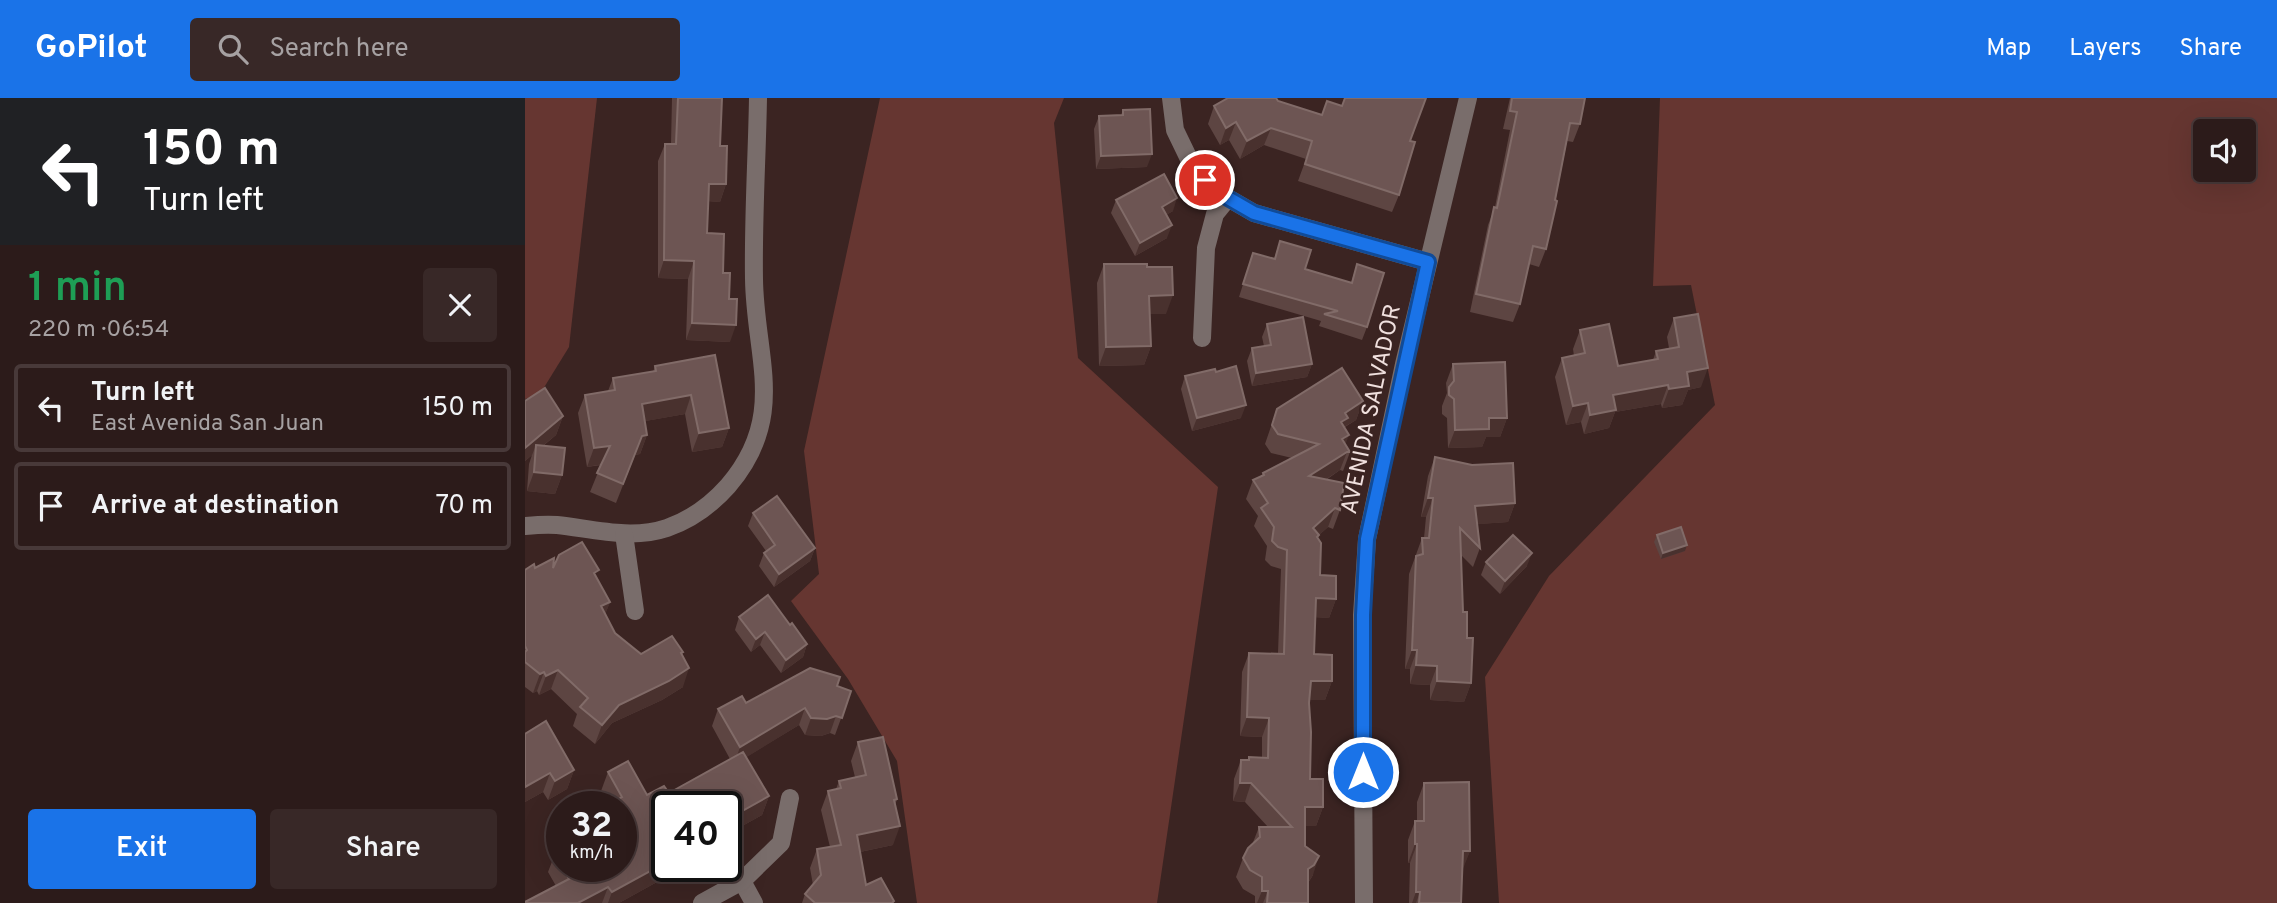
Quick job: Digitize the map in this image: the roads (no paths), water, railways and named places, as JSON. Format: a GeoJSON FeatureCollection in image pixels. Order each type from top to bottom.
{"type":"FeatureCollection","features":[{"type":"Feature","properties":{"kind":"street"},"geometry":{"type":"LineString","coordinates":[[525,526],[554,525],[624,534],[667,528],[702,510],[744,467],[762,424],[765,380],[754,281],[758,98]]}},
{"type":"Feature","properties":{"kind":"street"},"geometry":{"type":"LineString","coordinates":[[1171,98],[1175,130],[1189,159],[1205,180],[1228,198],[1254,213],[1428,262]]}},
{"type":"Feature","properties":{"kind":"street","name":"AVENIDA SALVADOR"},"geometry":{"type":"LineString","coordinates":[[1364,903],[1363,615],[1367,539],[1428,262],[1468,98]]}},
{"type":"Feature","properties":{"kind":"street"},"geometry":{"type":"LineString","coordinates":[[1202,338],[1206,248],[1215,214],[1228,198]]}},
{"type":"Feature","properties":{"kind":"street"},"geometry":{"type":"LineString","coordinates":[[624,534],[635,611]]}},
{"type":"Feature","properties":{"kind":"street"},"geometry":{"type":"LineString","coordinates":[[742,880],[781,844],[790,798]]}},
{"type":"Feature","properties":{"kind":"street"},"geometry":{"type":"LineString","coordinates":[[702,903],[739,882]]}},
{"type":"Feature","properties":{"kind":"street"},"geometry":{"type":"LineString","coordinates":[[742,882],[754,903]]}}]}
